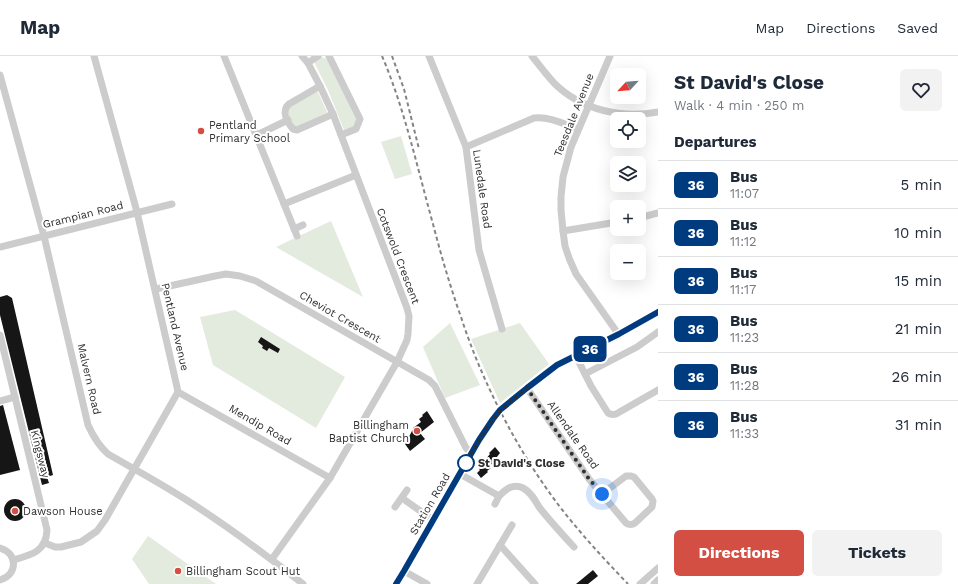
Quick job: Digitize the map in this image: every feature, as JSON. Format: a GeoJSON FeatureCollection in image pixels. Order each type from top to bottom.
{"type":"FeatureCollection","features":[{"type":"Feature","properties":{"kind":"street","name":"Pentland Avenue"},"geometry":{"type":"LineString","coordinates":[[94,56],[137,212],[156,289],[178,392]]}},
{"type":"Feature","properties":{"kind":"street"},"geometry":{"type":"LineString","coordinates":[[224,56],[257,135],[295,233],[303,225]]}},
{"type":"Feature","properties":{"kind":"street","name":"Cotswold Crescent"},"geometry":{"type":"LineString","coordinates":[[272,559],[330,478],[397,362],[407,340],[409,330],[409,316],[407,308],[341,135],[320,86],[308,63],[302,56]]}},
{"type":"Feature","properties":{"kind":"street"},"geometry":{"type":"LineString","coordinates":[[308,63],[318,56]]}},
{"type":"Feature","properties":{"kind":"street"},"geometry":{"type":"LineString","coordinates":[[329,56],[360,119],[356,129],[341,135]]}},
{"type":"Feature","properties":{"kind":"street","name":"Lunedale Road"},"geometry":{"type":"LineString","coordinates":[[429,56],[466,147],[479,250],[502,329]]}},
{"type":"Feature","properties":{"kind":"street"},"geometry":{"type":"LineString","coordinates":[[532,56],[555,84],[575,99],[610,112],[624,114],[648,114],[658,112]]}},
{"type":"Feature","properties":{"kind":"street","name":"Teesdale Avenue"},"geometry":{"type":"LineString","coordinates":[[610,56],[571,147],[563,177],[561,203],[565,246],[576,274],[619,334]]}},
{"type":"Feature","properties":{"kind":"street","name":"Malvern Road"},"geometry":{"type":"LineString","coordinates":[[0,75],[44,236],[88,424],[96,440],[108,454],[226,526],[304,584]]}},
{"type":"Feature","properties":{"kind":"street"},"geometry":{"type":"LineString","coordinates":[[320,86],[288,104],[284,112],[293,129],[297,130],[332,114]]}},
{"type":"Feature","properties":{"kind":"street"},"geometry":{"type":"LineString","coordinates":[[466,147],[534,118],[540,117],[578,129]]}},
{"type":"Feature","properties":{"kind":"street"},"geometry":{"type":"LineString","coordinates":[[257,135],[288,120]]}},
{"type":"Feature","properties":{"kind":"street"},"geometry":{"type":"LineString","coordinates":[[284,204],[356,175]]}},
{"type":"Feature","properties":{"kind":"street","name":"Grampian Road"},"geometry":{"type":"LineString","coordinates":[[0,247],[172,204]]}},
{"type":"Feature","properties":{"kind":"street"},"geometry":{"type":"LineString","coordinates":[[646,216],[658,213]]}},
{"type":"Feature","properties":{"kind":"street"},"geometry":{"type":"LineString","coordinates":[[563,231],[610,223]]}},
{"type":"Feature","properties":{"kind":"street","name":"Cheviot Crescent"},"geometry":{"type":"LineString","coordinates":[[156,289],[226,274],[249,278],[256,281],[429,380],[435,386],[466,448],[472,453]]}},
{"type":"Feature","properties":{"kind":"street","name":"Station Road"},"geometry":{"type":"LineString","coordinates":[[396,584],[486,429],[498,413],[557,365],[648,319],[658,312]]}},
{"type":"Feature","properties":{"kind":"street"},"geometry":{"type":"LineString","coordinates":[[585,374],[637,347],[658,332]]}},
{"type":"Feature","properties":{"kind":"street","name":"Kingsway"},"geometry":{"type":"LineString","coordinates":[[0,335],[46,526],[47,535],[45,543]]}},
{"type":"Feature","properties":{"kind":"street"},"geometry":{"type":"LineString","coordinates":[[576,356],[591,386],[608,413],[613,415],[658,390]]}},
{"type":"Feature","properties":{"kind":"street","name":"Allendale Road"},"geometry":{"type":"LineString","coordinates":[[527,388],[589,479],[626,523],[632,525],[635,523],[652,507],[653,504],[652,499],[634,477],[631,476],[626,476],[602,494]]}},
{"type":"Feature","properties":{"kind":"street"},"geometry":{"type":"LineString","coordinates":[[14,560],[38,551],[45,543],[56,548],[61,547],[81,542],[97,532],[178,392]]}},
{"type":"Feature","properties":{"kind":"street","name":"Mendip Road"},"geometry":{"type":"LineString","coordinates":[[178,392],[330,478]]}},
{"type":"Feature","properties":{"kind":"street"},"geometry":{"type":"LineString","coordinates":[[0,400],[15,397]]}},
{"type":"Feature","properties":{"kind":"street"},"geometry":{"type":"LineString","coordinates":[[460,474],[499,496]]}},
{"type":"Feature","properties":{"kind":"street"},"geometry":{"type":"LineString","coordinates":[[495,504],[499,496],[509,488],[514,486],[524,488],[531,494],[540,507],[574,547]]}},
{"type":"Feature","properties":{"kind":"street"},"geometry":{"type":"LineString","coordinates":[[395,506],[407,490]]}},
{"type":"Feature","properties":{"kind":"street"},"geometry":{"type":"LineString","coordinates":[[402,498],[433,520]]}},
{"type":"Feature","properties":{"kind":"street"},"geometry":{"type":"LineString","coordinates":[[477,584],[512,526]]}},
{"type":"Feature","properties":{"kind":"street"},"geometry":{"type":"LineString","coordinates":[[560,544],[566,538]]}},
{"type":"Feature","properties":{"kind":"street"},"geometry":{"type":"LineString","coordinates":[[500,545],[535,584]]}},
{"type":"Feature","properties":{"kind":"street"},"geometry":{"type":"LineString","coordinates":[[0,548],[8,552],[14,560],[13,569],[8,584]]}},
{"type":"Feature","properties":{"kind":"street"},"geometry":{"type":"LineString","coordinates":[[640,584],[658,568]]}},
{"type":"Feature","properties":{"kind":"street"},"geometry":{"type":"LineString","coordinates":[[404,571],[427,584]]}},
{"type":"Feature","properties":{"kind":"street"},"geometry":{"type":"LineString","coordinates":[[0,580],[5,579],[10,575]]}},
{"type":"Feature","properties":{"kind":"street"},"geometry":{"type":"LineString","coordinates":[[654,584],[658,580]]}},
{"type":"Feature","properties":{"kind":"shaded area"},"geometry":{"type":"Polygon","coordinates":[[[321,57],[328,59],[359,120],[354,128],[344,130],[328,90],[314,62],[321,57]]]}},
{"type":"Feature","properties":{"kind":"shaded area"},"geometry":{"type":"Polygon","coordinates":[[[315,91],[318,92],[327,112],[296,127],[293,125],[288,114],[288,108],[315,91]]]}},
{"type":"Feature","properties":{"kind":"shaded area"},"geometry":{"type":"Polygon","coordinates":[[[401,136],[412,174],[395,179],[381,142],[401,136]]]}},
{"type":"Feature","properties":{"kind":"shaded area"},"geometry":{"type":"Polygon","coordinates":[[[331,221],[363,297],[276,247],[331,221]]]}},
{"type":"Feature","properties":{"kind":"shaded area"},"geometry":{"type":"Polygon","coordinates":[[[235,310],[345,377],[316,428],[213,365],[200,317],[235,310]]]}},
{"type":"Feature","properties":{"kind":"shaded area"},"geometry":{"type":"Polygon","coordinates":[[[450,323],[480,385],[445,398],[423,347],[450,323]]]}},
{"type":"Feature","properties":{"kind":"shaded area"},"geometry":{"type":"Polygon","coordinates":[[[520,323],[549,364],[500,403],[471,339],[520,323]]]}},
{"type":"Feature","properties":{"kind":"shaded area"},"geometry":{"type":"Polygon","coordinates":[[[148,536],[216,584],[149,584],[132,559],[148,536]]]}},
{"type":"Feature","properties":{"kind":"building"},"geometry":{"type":"Polygon","coordinates":[[[7,295],[12,298],[53,475],[47,477],[49,483],[42,485],[0,315],[0,297],[7,295]]]}},
{"type":"Feature","properties":{"kind":"building"},"geometry":{"type":"Polygon","coordinates":[[[261,337],[280,349],[278,353],[269,348],[267,351],[262,348],[263,346],[258,342],[261,337]]]}},
{"type":"Feature","properties":{"kind":"building"},"geometry":{"type":"Polygon","coordinates":[[[3,405],[20,470],[0,475],[0,406],[3,405]]]}},
{"type":"Feature","properties":{"kind":"building","name":"Billingham Baptist Church"},"geometry":{"type":"Polygon","coordinates":[[[427,411],[434,422],[420,433],[425,439],[410,451],[405,444],[414,429],[413,428],[421,422],[419,419],[427,411]]]}},
{"type":"Feature","properties":{"kind":"building"},"geometry":{"type":"Polygon","coordinates":[[[495,447],[500,453],[489,466],[491,468],[487,471],[488,472],[481,478],[477,473],[482,466],[481,465],[486,461],[485,460],[490,454],[489,453],[495,447]]]}},
{"type":"Feature","properties":{"kind":"building","name":"Dawson House"},"geometry":{"type":"Polygon","coordinates":[[[15,499],[23,502],[26,510],[23,518],[15,521],[7,518],[4,510],[7,502],[15,499]]]}},
{"type":"Feature","properties":{"kind":"building"},"geometry":{"type":"Polygon","coordinates":[[[593,570],[598,576],[588,584],[576,584],[593,570]]]}},
{"type":"Feature","properties":{"kind":"railway"},"geometry":{"type":"LineString","coordinates":[[382,56],[404,118],[453,294],[479,366],[490,391],[516,440],[560,507],[601,556],[628,584]]}},
{"type":"Feature","properties":{"kind":"railway"},"geometry":{"type":"LineString","coordinates":[[392,56],[404,89],[419,149]]}},
{"type":"Feature","properties":{"kind":"bus line","name":"36"},"geometry":{"type":"LineString","coordinates":[[396,584],[479,440],[500,410],[557,365],[648,319],[658,312]]}},
{"type":"Feature","properties":{"kind":"place","name":"Pentland Primary School"},"geometry":{"type":"Point","coordinates":[201,131]}},
{"type":"Feature","properties":{"kind":"place","name":"Billingham Baptist Church"},"geometry":{"type":"Point","coordinates":[417,431]}},
{"type":"Feature","properties":{"kind":"place","name":"St David's Close"},"geometry":{"type":"Point","coordinates":[466,463]}},
{"type":"Feature","properties":{"kind":"place","name":"Dawson House"},"geometry":{"type":"Point","coordinates":[15,511]}},
{"type":"Feature","properties":{"kind":"place","name":"Billingham Scout Hut"},"geometry":{"type":"Point","coordinates":[178,571]}},
{"type":"Feature","properties":{"kind":"route"},"geometry":{"type":"LineString","coordinates":[[466,463],[465,464],[486,429],[498,413],[527,388],[589,479],[602,494]]}}]}
